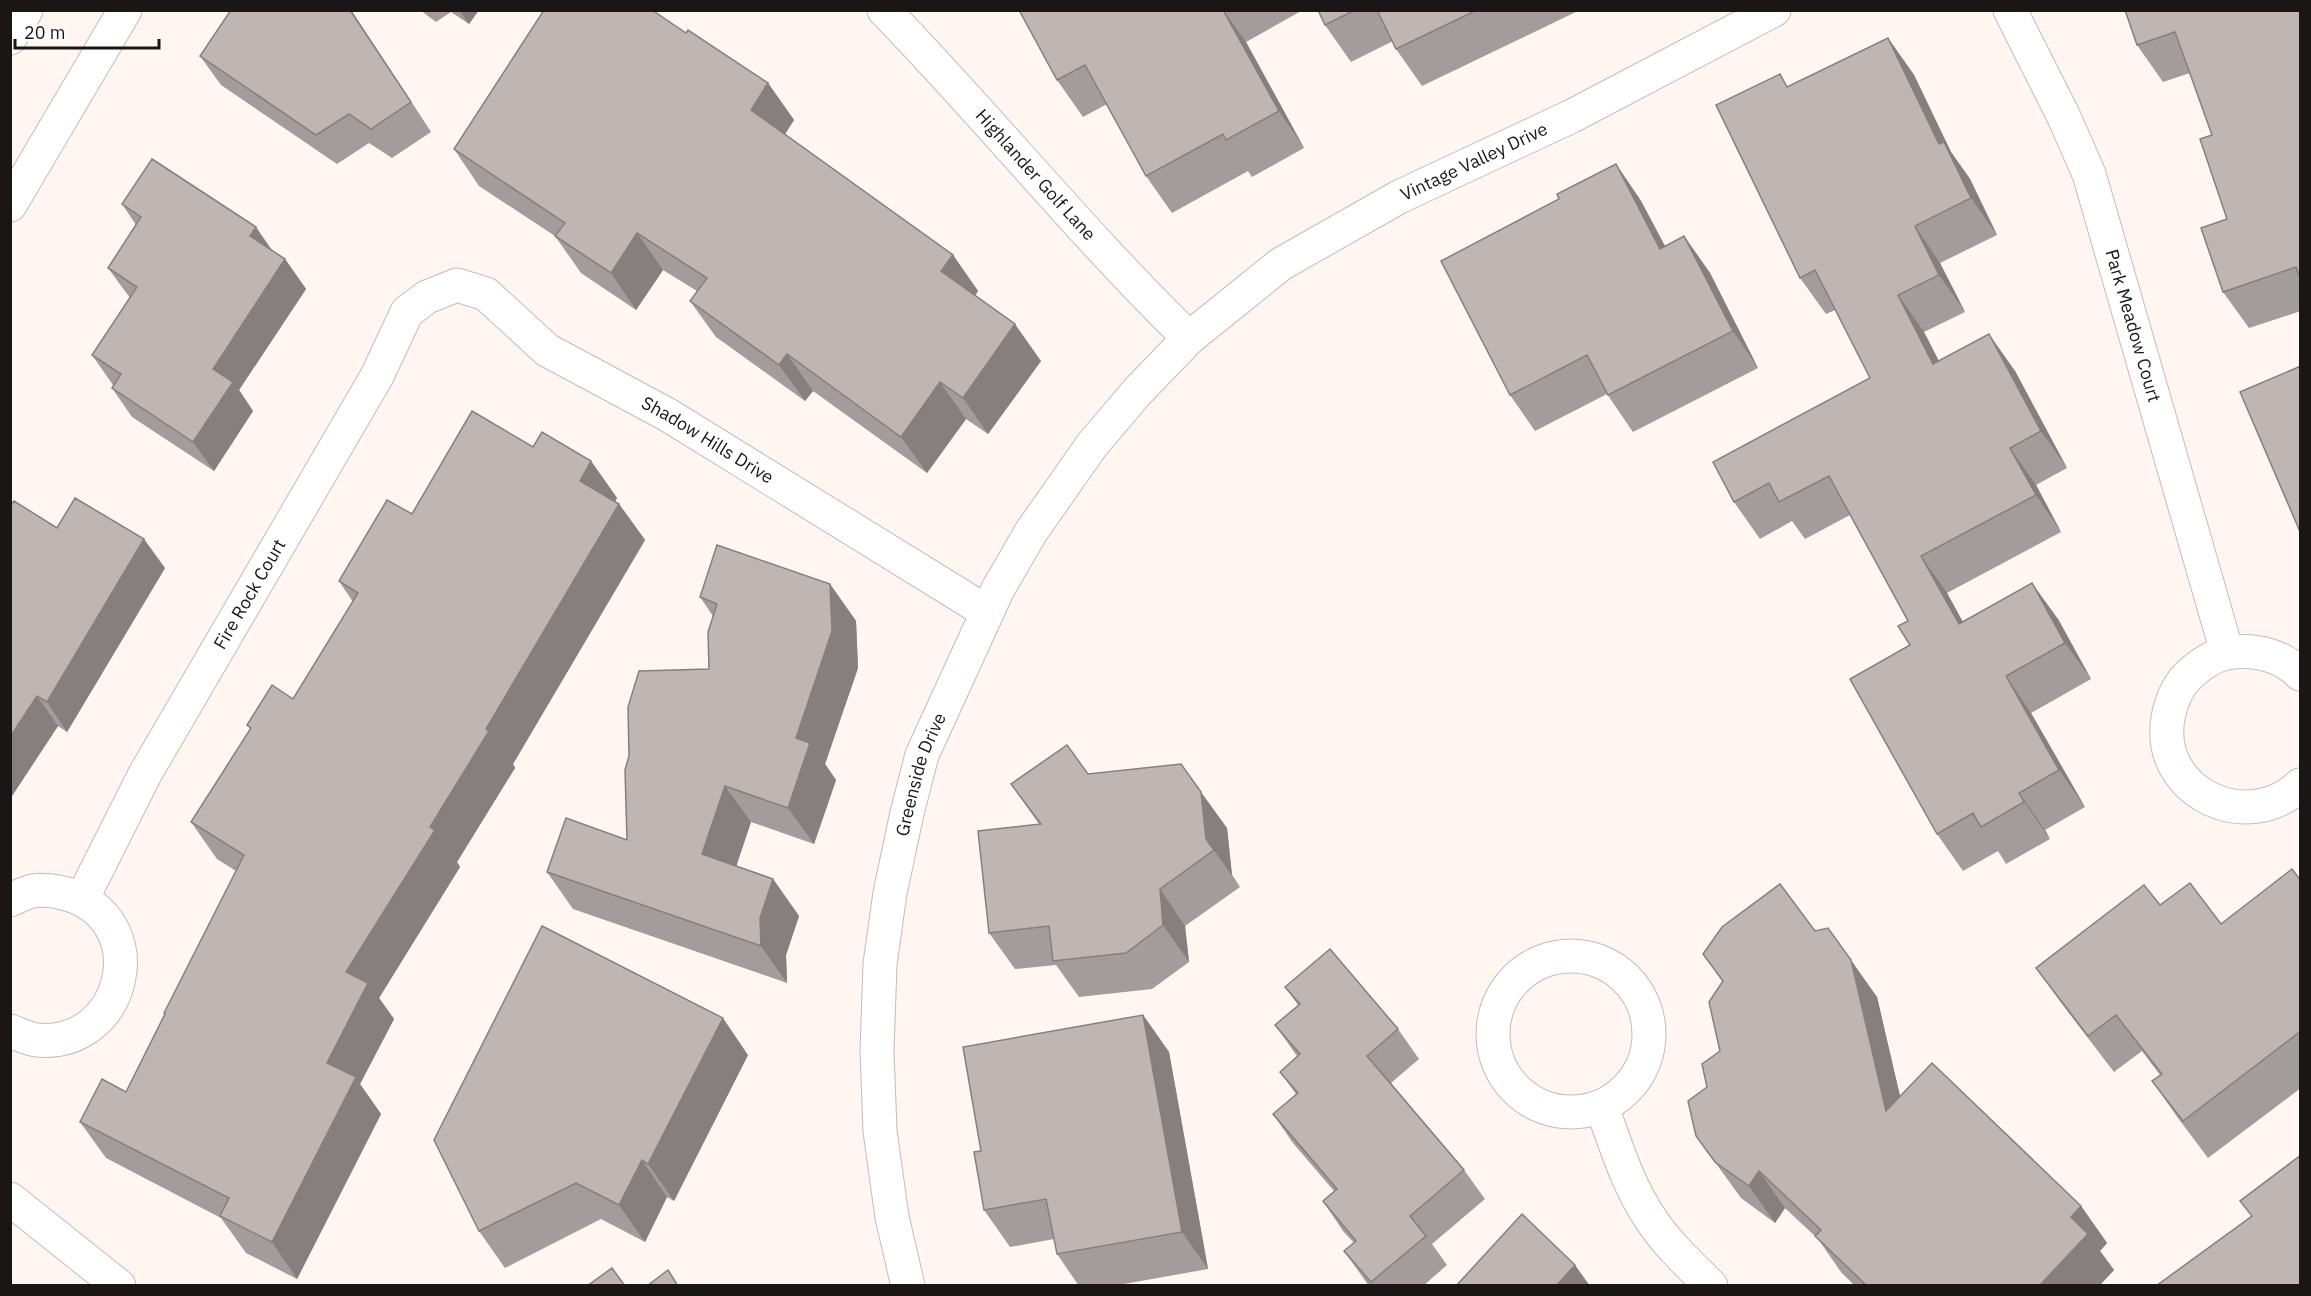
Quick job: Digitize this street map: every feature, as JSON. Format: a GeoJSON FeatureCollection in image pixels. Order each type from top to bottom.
{"type":"FeatureCollection","features":[{"type":"Feature","properties":{"kind":"street"},"geometry":{"type":"LineString","coordinates":[[10,38],[26,10]]}},
{"type":"Feature","properties":{"kind":"street"},"geometry":{"type":"LineString","coordinates":[[10,205],[125,10]]}},
{"type":"Feature","properties":{"kind":"street","name":"Highlander Golf Lane"},"geometry":{"type":"LineString","coordinates":[[884,10],[1189,338]]}},
{"type":"Feature","properties":{"kind":"street","name":"Vintage Valley Drive"},"geometry":{"type":"LineString","coordinates":[[1189,338],[1281,264],[1341,229],[1399,197],[1572,116],[1774,10]]}},
{"type":"Feature","properties":{"kind":"street","name":"Park Meadow Court"},"geometry":{"type":"LineString","coordinates":[[2010,10],[2064,117],[2089,174],[2227,652]]}},
{"type":"Feature","properties":{"kind":"street","name":"Shadow Hills Drive"},"geometry":{"type":"LineString","coordinates":[[427,297],[457,285],[486,294],[547,350],[668,415],[987,612]]}},
{"type":"Feature","properties":{"kind":"street","name":"Fire Rock Court"},"geometry":{"type":"LineString","coordinates":[[82,899],[145,774],[376,376],[407,312],[427,297]]}},
{"type":"Feature","properties":{"kind":"street","name":"Greenside Drive"},"geometry":{"type":"LineString","coordinates":[[908,1286],[892,1218],[880,1131],[877,1051],[880,964],[890,893],[922,755],[998,589],[1031,532],[1092,445],[1137,392],[1189,338]]}},
{"type":"Feature","properties":{"kind":"street"},"geometry":{"type":"LineString","coordinates":[[2301,674],[2277,658],[2253,651],[2227,652],[2203,662],[2183,680],[2170,703],[2166,729],[2170,754],[2183,778],[2202,795],[2227,806],[2253,807],[2277,801],[2301,785]]}},
{"type":"Feature","properties":{"kind":"street"},"geometry":{"type":"LineString","coordinates":[[10,900],[31,891],[57,890],[82,899],[101,914],[114,933],[120,956],[120,979],[113,1001],[99,1020],[80,1033],[58,1040],[34,1040],[10,1031]]}},
{"type":"Feature","properties":{"kind":"street"},"geometry":{"type":"LineString","coordinates":[[1560,956],[1584,957],[1609,965],[1628,980],[1643,1001],[1649,1025],[1648,1050],[1639,1074],[1623,1093],[1602,1107],[1576,1113],[1549,1110],[1525,1098],[1507,1078],[1499,1062],[1492,1028],[1499,1002],[1514,980],[1536,963],[1560,956]]}},
{"type":"Feature","properties":{"kind":"street"},"geometry":{"type":"LineString","coordinates":[[1602,1107],[1628,1179],[1652,1221],[1680,1256],[1711,1286]]}},
{"type":"Feature","properties":{"kind":"street"},"geometry":{"type":"LineString","coordinates":[[10,1199],[119,1286]]}},
{"type":"Feature","properties":{"kind":"building"},"geometry":{"type":"Polygon","coordinates":[[[231,10],[350,10],[411,102],[371,129],[349,114],[316,135],[200,56],[231,10]]]}},
{"type":"Feature","properties":{"kind":"building"},"geometry":{"type":"Polygon","coordinates":[[[544,10],[652,10],[686,33],[688,30],[768,83],[751,110],[953,255],[941,271],[1015,324],[963,398],[940,382],[901,437],[787,354],[779,365],[690,301],[707,278],[637,233],[611,273],[555,236],[565,223],[454,149],[544,10]]]}},
{"type":"Feature","properties":{"kind":"building"},"geometry":{"type":"Polygon","coordinates":[[[1019,10],[1223,10],[1279,111],[1226,140],[1223,134],[1146,176],[1085,65],[1057,80],[1019,10]]]}},
{"type":"Feature","properties":{"kind":"building"},"geometry":{"type":"Polygon","coordinates":[[[1318,10],[1355,10],[1325,25],[1318,10]]]}},
{"type":"Feature","properties":{"kind":"building"},"geometry":{"type":"Polygon","coordinates":[[[1377,10],[1477,10],[1396,49],[1377,10]]]}},
{"type":"Feature","properties":{"kind":"building"},"geometry":{"type":"Polygon","coordinates":[[[2125,10],[2301,10],[2301,281],[2296,267],[2223,292],[2201,228],[2227,219],[2200,139],[2212,135],[2175,32],[2137,45],[2125,10]]]}},
{"type":"Feature","properties":{"kind":"building"},"geometry":{"type":"Polygon","coordinates":[[[1888,38],[1939,144],[1944,142],[1971,198],[1915,226],[1939,275],[1898,295],[1933,364],[1989,334],[2041,431],[2010,448],[2036,495],[1921,556],[1959,624],[2032,583],[2065,643],[2006,676],[2059,770],[2019,793],[2024,802],[1981,827],[1973,813],[1937,834],[1850,679],[1910,645],[1898,626],[1908,621],[1829,476],[1779,502],[1769,483],[1734,502],[1713,462],[1870,378],[1815,270],[1800,278],[1716,105],[1780,74],[1787,87],[1888,38]]]}},
{"type":"Feature","properties":{"kind":"building"},"geometry":{"type":"Polygon","coordinates":[[[152,159],[256,227],[250,236],[285,259],[213,369],[233,382],[193,442],[112,388],[121,374],[92,355],[137,287],[108,268],[141,217],[122,204],[152,159]]]}},
{"type":"Feature","properties":{"kind":"building"},"geometry":{"type":"Polygon","coordinates":[[[1616,164],[1660,249],[1684,236],[1733,331],[1608,395],[1587,355],[1510,395],[1441,261],[1559,199],[1557,194],[1616,164]]]}},
{"type":"Feature","properties":{"kind":"building"},"geometry":{"type":"Polygon","coordinates":[[[2301,366],[2301,534],[2240,392],[2301,366]]]}},
{"type":"Feature","properties":{"kind":"building"},"geometry":{"type":"Polygon","coordinates":[[[472,411],[533,447],[542,432],[591,461],[580,481],[619,504],[486,729],[489,731],[430,827],[435,830],[346,972],[368,983],[327,1063],[356,1077],[272,1242],[220,1216],[229,1198],[80,1122],[102,1079],[126,1092],[244,855],[191,822],[251,728],[247,725],[272,685],[293,699],[358,593],[339,581],[387,500],[412,514],[472,411]]]}},
{"type":"Feature","properties":{"kind":"building"},"geometry":{"type":"Polygon","coordinates":[[[75,498],[144,539],[47,702],[37,696],[10,737],[10,506],[14,501],[57,528],[75,498]]]}},
{"type":"Feature","properties":{"kind":"building"},"geometry":{"type":"Polygon","coordinates":[[[717,545],[830,584],[832,631],[796,738],[810,743],[788,808],[725,786],[702,854],[773,879],[760,918],[761,946],[547,872],[566,818],[627,840],[625,770],[629,756],[628,707],[639,671],[709,669],[708,632],[717,604],[700,597],[717,545]]]}},
{"type":"Feature","properties":{"kind":"building"},"geometry":{"type":"Polygon","coordinates":[[[1067,745],[1088,774],[1181,764],[1201,792],[1206,839],[1214,850],[1160,889],[1163,925],[1126,953],[1053,961],[1049,926],[989,933],[978,831],[1041,824],[1011,784],[1067,745]]]}},
{"type":"Feature","properties":{"kind":"building"},"geometry":{"type":"Polygon","coordinates":[[[2292,869],[2301,881],[2301,1031],[2183,1121],[2152,1081],[2162,1074],[2116,1015],[2088,1036],[2036,968],[2144,885],[2160,905],[2190,883],[2221,924],[2292,869]]]}},
{"type":"Feature","properties":{"kind":"building"},"geometry":{"type":"Polygon","coordinates":[[[1780,884],[1815,931],[1828,928],[1851,960],[1886,1111],[1932,1063],[2081,1206],[2071,1217],[2088,1234],[2039,1286],[1867,1286],[1815,1236],[1821,1230],[1759,1171],[1749,1186],[1715,1162],[1696,1136],[1688,1101],[1707,1087],[1702,1064],[1720,1051],[1709,1002],[1723,981],[1703,954],[1722,927],[1780,884]]]}},
{"type":"Feature","properties":{"kind":"building"},"geometry":{"type":"Polygon","coordinates":[[[542,926],[723,1018],[648,1164],[642,1160],[619,1205],[576,1183],[479,1231],[434,1140],[542,926]]]}},
{"type":"Feature","properties":{"kind":"building"},"geometry":{"type":"Polygon","coordinates":[[[1330,949],[1398,1029],[1367,1056],[1464,1170],[1410,1216],[1426,1236],[1371,1282],[1344,1251],[1356,1241],[1323,1201],[1337,1189],[1273,1114],[1298,1093],[1280,1072],[1300,1054],[1275,1025],[1300,1004],[1285,987],[1330,949]]]}},
{"type":"Feature","properties":{"kind":"building"},"geometry":{"type":"Polygon","coordinates":[[[1143,1015],[1182,1232],[1057,1254],[1046,1199],[984,1210],[974,1152],[981,1151],[963,1047],[1143,1015]]]}},
{"type":"Feature","properties":{"kind":"building"},"geometry":{"type":"Polygon","coordinates":[[[2301,1155],[2301,1286],[2156,1286],[2252,1216],[2240,1201],[2301,1155]]]}},
{"type":"Feature","properties":{"kind":"building"},"geometry":{"type":"Polygon","coordinates":[[[1522,1214],[1575,1265],[1556,1286],[1456,1286],[1522,1214]]]}},
{"type":"Feature","properties":{"kind":"building"},"geometry":{"type":"Polygon","coordinates":[[[612,1268],[625,1286],[587,1286],[612,1268]]]}},
{"type":"Feature","properties":{"kind":"building"},"geometry":{"type":"Polygon","coordinates":[[[668,1270],[678,1286],[647,1286],[668,1270]]]}}]}
